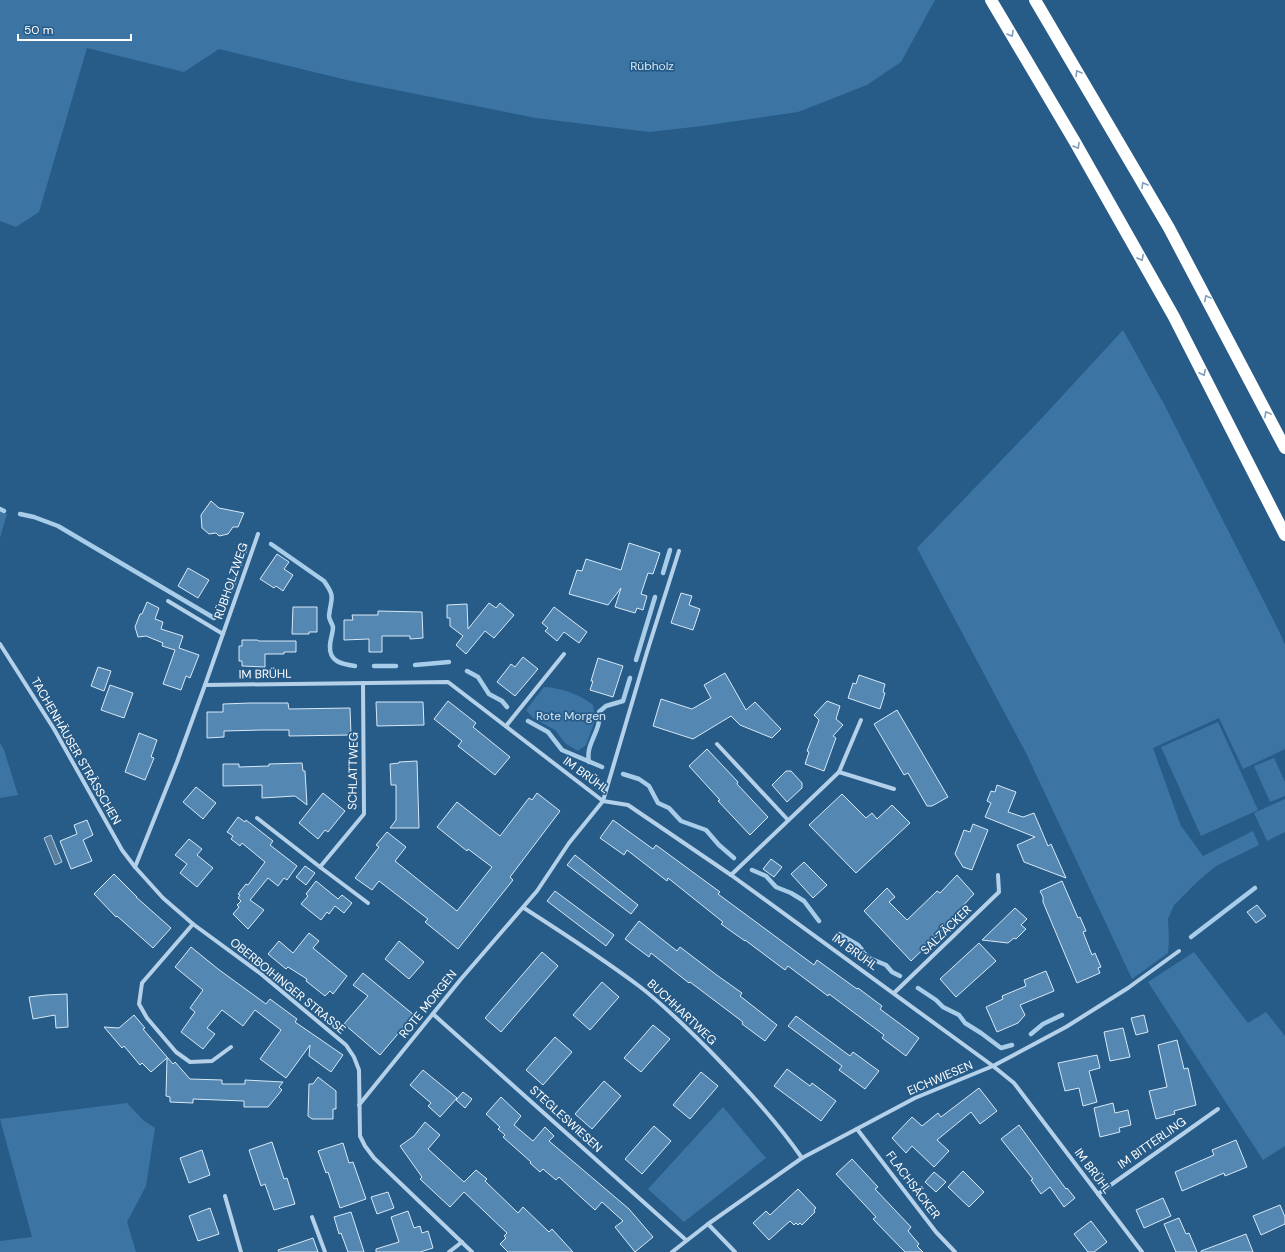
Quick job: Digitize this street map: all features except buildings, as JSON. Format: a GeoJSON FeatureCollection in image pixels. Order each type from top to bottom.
{"type":"FeatureCollection","features":[{"type":"Feature","properties":{"kind":"highway"},"geometry":{"type":"LineString","coordinates":[[991,0],[1075,142],[1174,317],[1285,534]]}},
{"type":"Feature","properties":{"kind":"highway"},"geometry":{"type":"LineString","coordinates":[[1035,0],[1169,228],[1285,448]]}},
{"type":"Feature","properties":{"kind":"street","name":"RÜBHOLZWEG"},"geometry":{"type":"LineString","coordinates":[[205,685],[258,534]]}},
{"type":"Feature","properties":{"kind":"street","name":"ROTE MORGEN"},"geometry":{"type":"LineString","coordinates":[[359,1105],[433,1014],[538,891],[569,843],[602,801],[679,551]]}},
{"type":"Feature","properties":{"kind":"street","name":"RÜBHOLZWEG"},"geometry":{"type":"LineString","coordinates":[[168,600],[223,634]]}},
{"type":"Feature","properties":{"kind":"street","name":"TACHENHÄUSER STRÄSSCHEN"},"geometry":{"type":"LineString","coordinates":[[0,644],[54,729],[122,850],[135,867]]}},
{"type":"Feature","properties":{"kind":"street"},"geometry":{"type":"LineString","coordinates":[[506,726],[564,654]]}},
{"type":"Feature","properties":{"kind":"street","name":"IM BRÜHL"},"geometry":{"type":"LineString","coordinates":[[205,685],[448,682],[602,801],[628,805],[731,874],[1014,1083],[1142,1252]]}},
{"type":"Feature","properties":{"kind":"street","name":"SCHLATTWEG"},"geometry":{"type":"LineString","coordinates":[[320,867],[364,814],[363,683]]}},
{"type":"Feature","properties":{"kind":"street"},"geometry":{"type":"LineString","coordinates":[[135,867],[177,762],[205,685]]}},
{"type":"Feature","properties":{"kind":"street"},"geometry":{"type":"LineString","coordinates":[[731,874],[839,772],[861,720]]}},
{"type":"Feature","properties":{"kind":"street"},"geometry":{"type":"LineString","coordinates":[[717,744],[788,820]]}},
{"type":"Feature","properties":{"kind":"street"},"geometry":{"type":"LineString","coordinates":[[839,772],[894,789]]}},
{"type":"Feature","properties":{"kind":"street"},"geometry":{"type":"LineString","coordinates":[[257,818],[368,903]]}},
{"type":"Feature","properties":{"kind":"street","name":"OBERBOIHINGER STRASSE"},"geometry":{"type":"LineString","coordinates":[[135,867],[163,898],[193,924],[261,974],[346,1045],[359,1070],[360,1136],[365,1146],[374,1158],[472,1252]]}},
{"type":"Feature","properties":{"kind":"street","name":"SALZÄCKER"},"geometry":{"type":"LineString","coordinates":[[894,993],[1000,892],[998,875]]}},
{"type":"Feature","properties":{"kind":"street","name":"BUCHHARTWEG"},"geometry":{"type":"LineString","coordinates":[[524,908],[586,948],[641,987],[679,1021],[738,1079],[784,1132],[802,1158]]}},
{"type":"Feature","properties":{"kind":"street"},"geometry":{"type":"LineString","coordinates":[[193,924],[142,983],[139,1004],[147,1018],[176,1052],[190,1062],[212,1061],[231,1048]]}},
{"type":"Feature","properties":{"kind":"street","name":"EICHWIESEN"},"geometry":{"type":"LineString","coordinates":[[672,1252],[708,1224],[802,1158],[915,1098],[993,1066],[1066,1027],[1128,988],[1179,951]]}},
{"type":"Feature","properties":{"kind":"street","name":"STEGLESWIESEN"},"geometry":{"type":"LineString","coordinates":[[433,1014],[686,1240]]}},
{"type":"Feature","properties":{"kind":"street","name":"IM BITTERLING"},"geometry":{"type":"LineString","coordinates":[[1098,1194],[1218,1109]]}},
{"type":"Feature","properties":{"kind":"street","name":"FLACHSÄCKER"},"geometry":{"type":"LineString","coordinates":[[857,1129],[936,1232],[955,1252]]}},
{"type":"Feature","properties":{"kind":"street"},"geometry":{"type":"LineString","coordinates":[[225,1196],[241,1252]]}},
{"type":"Feature","properties":{"kind":"street"},"geometry":{"type":"LineString","coordinates":[[312,1217],[325,1252]]}},
{"type":"Feature","properties":{"kind":"street"},"geometry":{"type":"LineString","coordinates":[[708,1224],[735,1252]]}},
{"type":"Feature","properties":{"kind":"street"},"geometry":{"type":"LineString","coordinates":[[449,1252],[462,1242]]}},
{"type":"Feature","properties":{"kind":"green space","name":"Rübholz"},"geometry":{"type":"Polygon","coordinates":[[[0,0],[935,0],[901,62],[867,85],[798,112],[649,132],[536,118],[351,81],[219,49],[184,72],[87,48],[39,212],[16,227],[0,221],[0,0]]]}},
{"type":"Feature","properties":{"kind":"green space"},"geometry":{"type":"Polygon","coordinates":[[[1123,330],[1165,406],[1285,645],[1285,749],[1243,769],[1219,718],[1153,748],[1181,826],[1203,856],[1253,831],[1259,845],[1216,866],[1197,882],[1174,905],[1168,919],[1168,953],[1132,979],[1026,753],[917,548],[1041,419],[1123,330]]]}},
{"type":"Feature","properties":{"kind":"green space"},"geometry":{"type":"Polygon","coordinates":[[[0,512],[7,514],[0,538],[0,512]]]}},
{"type":"Feature","properties":{"kind":"green space","name":"Rote Morgen"},"geometry":{"type":"Polygon","coordinates":[[[544,687],[570,692],[593,705],[595,720],[586,745],[578,751],[566,744],[555,730],[533,718],[526,710],[544,687]]]}},
{"type":"Feature","properties":{"kind":"green space"},"geometry":{"type":"Polygon","coordinates":[[[1218,722],[1258,810],[1201,836],[1161,747],[1218,722]]]}},
{"type":"Feature","properties":{"kind":"green space"},"geometry":{"type":"Polygon","coordinates":[[[0,743],[4,750],[18,795],[0,798],[0,743]]]}},
{"type":"Feature","properties":{"kind":"green space"},"geometry":{"type":"Polygon","coordinates":[[[1274,758],[1285,782],[1285,796],[1270,802],[1254,766],[1274,758]]]}},
{"type":"Feature","properties":{"kind":"green space"},"geometry":{"type":"Polygon","coordinates":[[[1285,799],[1285,832],[1267,841],[1254,813],[1285,799]]]}},
{"type":"Feature","properties":{"kind":"green space"},"geometry":{"type":"Polygon","coordinates":[[[1194,952],[1248,1023],[1266,1012],[1285,1036],[1285,1146],[1263,1160],[1148,982],[1194,952]]]}},
{"type":"Feature","properties":{"kind":"green space"},"geometry":{"type":"Polygon","coordinates":[[[127,1103],[143,1120],[155,1128],[146,1186],[127,1222],[136,1252],[0,1252],[0,1241],[32,1237],[0,1119],[127,1103]]]}},
{"type":"Feature","properties":{"kind":"green space"},"geometry":{"type":"Polygon","coordinates":[[[723,1107],[766,1158],[684,1222],[648,1189],[723,1107]]]}},
{"type":"Feature","properties":{"kind":"shaded area"},"geometry":{"type":"Polygon","coordinates":[[[51,835],[62,862],[55,865],[44,838],[51,835]]]}},
{"type":"Feature","properties":{"kind":"waterway"},"geometry":{"type":"LineString","coordinates":[[0,509],[4,511]]}},
{"type":"Feature","properties":{"kind":"waterway"},"geometry":{"type":"LineString","coordinates":[[20,514],[34,517],[58,526],[214,618]]}},
{"type":"Feature","properties":{"kind":"waterway"},"geometry":{"type":"LineString","coordinates":[[271,544],[324,581],[332,598],[329,616],[333,627],[330,651],[334,659],[337,661],[355,666]]}},
{"type":"Feature","properties":{"kind":"waterway"},"geometry":{"type":"LineString","coordinates":[[663,573],[670,550]]}},
{"type":"Feature","properties":{"kind":"waterway"},"geometry":{"type":"LineString","coordinates":[[240,564],[245,551]]}},
{"type":"Feature","properties":{"kind":"waterway"},"geometry":{"type":"LineString","coordinates":[[231,590],[236,577]]}},
{"type":"Feature","properties":{"kind":"waterway"},"geometry":{"type":"LineString","coordinates":[[636,660],[655,597]]}},
{"type":"Feature","properties":{"kind":"waterway"},"geometry":{"type":"LineString","coordinates":[[415,665],[449,662]]}},
{"type":"Feature","properties":{"kind":"waterway"},"geometry":{"type":"LineString","coordinates":[[374,666],[396,666]]}},
{"type":"Feature","properties":{"kind":"waterway"},"geometry":{"type":"LineString","coordinates":[[467,671],[478,677],[489,694],[502,701],[507,707]]}},
{"type":"Feature","properties":{"kind":"waterway"},"geometry":{"type":"LineString","coordinates":[[589,762],[589,749],[598,725],[599,712],[606,706],[623,701],[630,678]]}},
{"type":"Feature","properties":{"kind":"waterway"},"geometry":{"type":"LineString","coordinates":[[528,721],[548,732],[562,750],[602,767]]}},
{"type":"Feature","properties":{"kind":"waterway"},"geometry":{"type":"LineString","coordinates":[[623,774],[639,779],[649,786],[658,803],[669,808],[681,821],[706,830],[719,845],[734,858]]}},
{"type":"Feature","properties":{"kind":"waterway"},"geometry":{"type":"LineString","coordinates":[[752,870],[766,876],[776,887],[791,893],[804,901],[819,921]]}},
{"type":"Feature","properties":{"kind":"waterway"},"geometry":{"type":"LineString","coordinates":[[1191,937],[1255,888]]}},
{"type":"Feature","properties":{"kind":"waterway"},"geometry":{"type":"LineString","coordinates":[[839,934],[858,945],[869,958],[886,965],[892,972],[900,976]]}},
{"type":"Feature","properties":{"kind":"waterway"},"geometry":{"type":"LineString","coordinates":[[918,988],[936,1000],[943,1007],[959,1015],[965,1023],[1001,1048],[1012,1045]]}},
{"type":"Feature","properties":{"kind":"waterway"},"geometry":{"type":"LineString","coordinates":[[1031,1034],[1043,1024],[1062,1015]]}}]}
